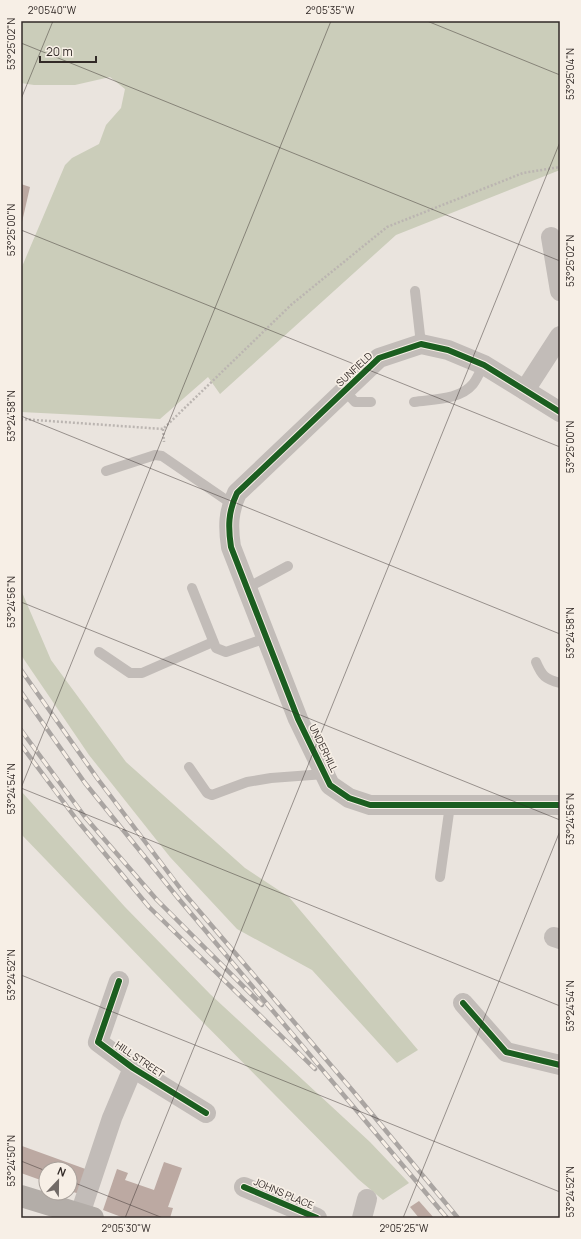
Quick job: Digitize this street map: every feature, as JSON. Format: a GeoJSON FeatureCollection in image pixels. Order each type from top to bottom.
{"type":"FeatureCollection","features":[{"type":"Feature","properties":{"kind":"main road"},"geometry":{"type":"LineString","coordinates":[[21,1196],[87,1216]]}},
{"type":"Feature","properties":{"kind":"street"},"geometry":{"type":"LineString","coordinates":[[551,238],[560,291]]}},
{"type":"Feature","properties":{"kind":"street"},"geometry":{"type":"LineString","coordinates":[[525,390],[560,336]]}},
{"type":"Feature","properties":{"kind":"street"},"geometry":{"type":"LineString","coordinates":[[421,344],[448,350],[484,365],[560,412]]}},
{"type":"Feature","properties":{"kind":"street","name":"SUNFIELD"},"geometry":{"type":"LineString","coordinates":[[231,547],[228,529],[229,516],[237,493],[379,358],[421,344]]}},
{"type":"Feature","properties":{"kind":"street","name":"UNDERHILL"},"geometry":{"type":"LineString","coordinates":[[231,547],[298,719],[330,784],[349,798],[370,805],[560,805]]}},
{"type":"Feature","properties":{"kind":"street","name":"HILL STREET"},"geometry":{"type":"LineString","coordinates":[[119,981],[98,1042],[133,1068],[206,1113]]}},
{"type":"Feature","properties":{"kind":"street"},"geometry":{"type":"LineString","coordinates":[[463,1003],[506,1052],[560,1065]]}},
{"type":"Feature","properties":{"kind":"street","name":"HILL STREET"},"geometry":{"type":"LineString","coordinates":[[87,1216],[112,1118],[133,1068]]}},
{"type":"Feature","properties":{"kind":"street","name":"JOHNS PLACE"},"geometry":{"type":"LineString","coordinates":[[244,1187],[317,1218]]}},
{"type":"Feature","properties":{"kind":"lane"},"geometry":{"type":"LineString","coordinates":[[415,291],[421,344]]}},
{"type":"Feature","properties":{"kind":"lane"},"geometry":{"type":"LineString","coordinates":[[414,402],[454,396],[463,392],[473,384],[484,365]]}},
{"type":"Feature","properties":{"kind":"lane"},"geometry":{"type":"LineString","coordinates":[[345,391],[355,402],[371,402]]}},
{"type":"Feature","properties":{"kind":"lane"},"geometry":{"type":"LineString","coordinates":[[106,471],[156,455],[162,456],[232,504]]}},
{"type":"Feature","properties":{"kind":"lane"},"geometry":{"type":"LineString","coordinates":[[247,588],[288,566]]}},
{"type":"Feature","properties":{"kind":"lane"},"geometry":{"type":"LineString","coordinates":[[192,588],[216,648],[226,652],[266,638]]}},
{"type":"Feature","properties":{"kind":"lane"},"geometry":{"type":"LineString","coordinates":[[99,652],[130,673],[142,673],[213,642]]}},
{"type":"Feature","properties":{"kind":"lane"},"geometry":{"type":"LineString","coordinates":[[536,662],[541,674],[549,680],[560,684]]}},
{"type":"Feature","properties":{"kind":"lane"},"geometry":{"type":"LineString","coordinates":[[189,767],[206,793],[212,795],[247,782],[272,778],[325,774]]}},
{"type":"Feature","properties":{"kind":"lane"},"geometry":{"type":"LineString","coordinates":[[440,877],[450,805]]}},
{"type":"Feature","properties":{"kind":"path"},"geometry":{"type":"LineString","coordinates":[[21,419],[162,429],[292,304],[387,227],[523,172],[560,167]]}},
{"type":"Feature","properties":{"kind":"green space"},"geometry":{"type":"Polygon","coordinates":[[[21,21],[560,21],[560,170],[396,235],[220,394],[208,377],[160,419],[21,412],[21,269],[65,165],[72,158],[99,144],[106,125],[121,108],[125,89],[110,77],[75,85],[34,85],[21,83],[21,21]]]}},
{"type":"Feature","properties":{"kind":"green space"},"geometry":{"type":"Polygon","coordinates":[[[21,590],[51,660],[126,762],[245,868],[289,897],[418,1050],[397,1063],[312,970],[237,929],[170,857],[89,755],[21,655],[21,590]]]}},
{"type":"Feature","properties":{"kind":"green space"},"geometry":{"type":"Polygon","coordinates":[[[21,791],[125,907],[210,994],[370,1142],[409,1183],[383,1200],[358,1179],[178,997],[21,834],[21,791]]]}},
{"type":"Feature","properties":{"kind":"building"},"geometry":{"type":"Polygon","coordinates":[[[21,184],[30,187],[22,222],[21,222],[21,184]]]}},
{"type":"Feature","properties":{"kind":"building"},"geometry":{"type":"Polygon","coordinates":[[[22,1146],[63,1161],[38,1161],[38,1179],[21,1173],[22,1146]]]}},
{"type":"Feature","properties":{"kind":"building"},"geometry":{"type":"Polygon","coordinates":[[[164,1162],[182,1168],[168,1207],[173,1208],[170,1218],[124,1218],[103,1210],[117,1169],[128,1173],[125,1180],[154,1190],[164,1162]]]}},
{"type":"Feature","properties":{"kind":"building"},"geometry":{"type":"Polygon","coordinates":[[[78,1166],[91,1171],[83,1195],[78,1193],[78,1166]]]}},
{"type":"Feature","properties":{"kind":"building"},"geometry":{"type":"Polygon","coordinates":[[[419,1201],[434,1218],[419,1218],[410,1207],[419,1201]]]}},
{"type":"Feature","properties":{"kind":"railway"},"geometry":{"type":"LineString","coordinates":[[21,670],[97,778],[183,892],[353,1091],[458,1218]]}},
{"type":"Feature","properties":{"kind":"railway"},"geometry":{"type":"LineString","coordinates":[[21,692],[85,783],[178,898],[447,1218]]}},
{"type":"Feature","properties":{"kind":"railway"},"geometry":{"type":"LineString","coordinates":[[21,730],[85,817],[157,900],[262,1005]]}},
{"type":"Feature","properties":{"kind":"railway"},"geometry":{"type":"LineString","coordinates":[[21,745],[77,820],[149,907],[315,1069]]}},
{"type":"Feature","properties":{"kind":"cycle path"},"geometry":{"type":"LineString","coordinates":[[560,412],[484,365],[448,350],[421,344],[379,358],[237,493],[230,513],[229,526],[231,547],[298,719],[330,785],[349,798],[370,805],[560,805]]}},
{"type":"Feature","properties":{"kind":"cycle path"},"geometry":{"type":"LineString","coordinates":[[119,981],[98,1042],[133,1068],[206,1113]]}},
{"type":"Feature","properties":{"kind":"cycle path"},"geometry":{"type":"LineString","coordinates":[[463,1003],[506,1052],[560,1065]]}},
{"type":"Feature","properties":{"kind":"cycle path"},"geometry":{"type":"LineString","coordinates":[[244,1187],[317,1218]]}}]}
